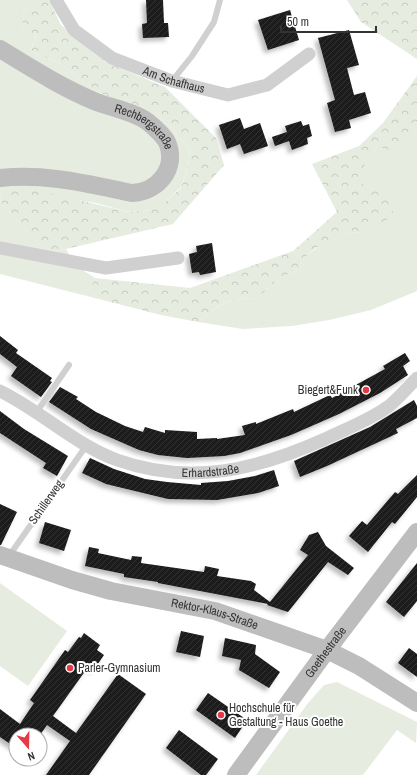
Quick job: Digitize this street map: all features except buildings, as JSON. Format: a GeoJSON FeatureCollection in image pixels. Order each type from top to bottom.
{"type":"FeatureCollection","features":[{"type":"Feature","properties":{"kind":"main road","name":"Rechbergstraße"},"geometry":{"type":"LineString","coordinates":[[0,49],[56,84],[96,102],[147,121],[166,142],[170,154],[166,176],[159,183],[142,193],[132,193],[54,178],[24,176],[0,178]]}},
{"type":"Feature","properties":{"kind":"main road","name":"Goethestraße"},"geometry":{"type":"LineString","coordinates":[[236,775],[327,650],[417,532]]}},
{"type":"Feature","properties":{"kind":"main road","name":"Rektor-Klaus-Straße"},"geometry":{"type":"LineString","coordinates":[[4,556],[72,580],[111,591],[215,611],[327,650],[359,666],[417,703]]}},
{"type":"Feature","properties":{"kind":"street","name":"Am Schafhaus"},"geometry":{"type":"LineString","coordinates":[[56,0],[74,30],[112,58],[172,81],[228,94],[268,85],[309,54]]}},
{"type":"Feature","properties":{"kind":"street"},"geometry":{"type":"LineString","coordinates":[[0,248],[106,268],[178,258]]}},
{"type":"Feature","properties":{"kind":"street","name":"Erhardstraße"},"geometry":{"type":"LineString","coordinates":[[0,391],[86,446],[117,460],[153,470],[175,473],[225,472],[280,457],[356,424],[390,406],[417,378]]}},
{"type":"Feature","properties":{"kind":"lane"},"geometry":{"type":"LineString","coordinates":[[172,81],[192,56],[214,22],[220,0]]}},
{"type":"Feature","properties":{"kind":"lane"},"geometry":{"type":"LineString","coordinates":[[36,413],[69,365]]}},
{"type":"Feature","properties":{"kind":"lane","name":"Schillerweg"},"geometry":{"type":"LineString","coordinates":[[4,556],[86,446]]}},
{"type":"Feature","properties":{"kind":"green space"},"geometry":{"type":"Polygon","coordinates":[[[0,0],[37,0],[24,12],[22,28],[36,34],[31,51],[61,64],[97,92],[153,114],[171,127],[190,149],[188,168],[181,187],[165,202],[152,210],[129,212],[96,203],[3,188],[0,201],[0,0]]]}},
{"type":"Feature","properties":{"kind":"green space"},"geometry":{"type":"Polygon","coordinates":[[[37,0],[49,0],[61,25],[106,62],[165,87],[216,138],[224,165],[173,224],[66,249],[46,252],[0,201],[3,188],[36,190],[129,212],[151,210],[165,202],[181,188],[188,168],[190,149],[171,127],[153,114],[97,92],[61,64],[31,51],[36,35],[22,28],[24,12],[37,0]]]}},
{"type":"Feature","properties":{"kind":"green space"},"geometry":{"type":"Polygon","coordinates":[[[347,0],[417,0],[417,59],[361,22],[347,0]]]}},
{"type":"Feature","properties":{"kind":"green space"},"geometry":{"type":"Polygon","coordinates":[[[417,76],[417,135],[414,134],[398,153],[377,146],[355,181],[388,194],[393,213],[382,225],[359,232],[342,234],[339,242],[328,249],[317,247],[305,257],[296,271],[279,278],[258,298],[238,299],[225,303],[198,322],[161,315],[87,296],[95,278],[190,288],[293,251],[337,212],[312,164],[359,146],[383,123],[417,76]]]}},
{"type":"Feature","properties":{"kind":"green space"},"geometry":{"type":"Polygon","coordinates":[[[414,134],[417,135],[417,291],[371,310],[329,320],[292,326],[243,329],[198,322],[225,303],[239,299],[258,298],[279,278],[296,271],[305,257],[318,247],[328,249],[342,234],[359,232],[366,186],[354,182],[377,146],[414,134]]]}},
{"type":"Feature","properties":{"kind":"green space"},"geometry":{"type":"Polygon","coordinates":[[[0,201],[46,252],[66,249],[76,266],[95,278],[87,296],[0,274],[0,201]]]}},
{"type":"Feature","properties":{"kind":"green space"},"geometry":{"type":"Polygon","coordinates":[[[0,583],[67,631],[28,686],[0,666],[0,583]]]}},
{"type":"Feature","properties":{"kind":"green space"},"geometry":{"type":"Polygon","coordinates":[[[337,682],[417,722],[416,743],[397,730],[363,775],[256,775],[308,703],[324,685],[337,682]]]}},
{"type":"Feature","properties":{"kind":"place","name":"Biegert&Funk"},"geometry":{"type":"Point","coordinates":[366,390]}},
{"type":"Feature","properties":{"kind":"place","name":"Parler-Gymnasium"},"geometry":{"type":"Point","coordinates":[70,668]}},
{"type":"Feature","properties":{"kind":"place","name":"Hochschule für Gestaltung - Haus Goethe"},"geometry":{"type":"Point","coordinates":[221,715]}}]}
